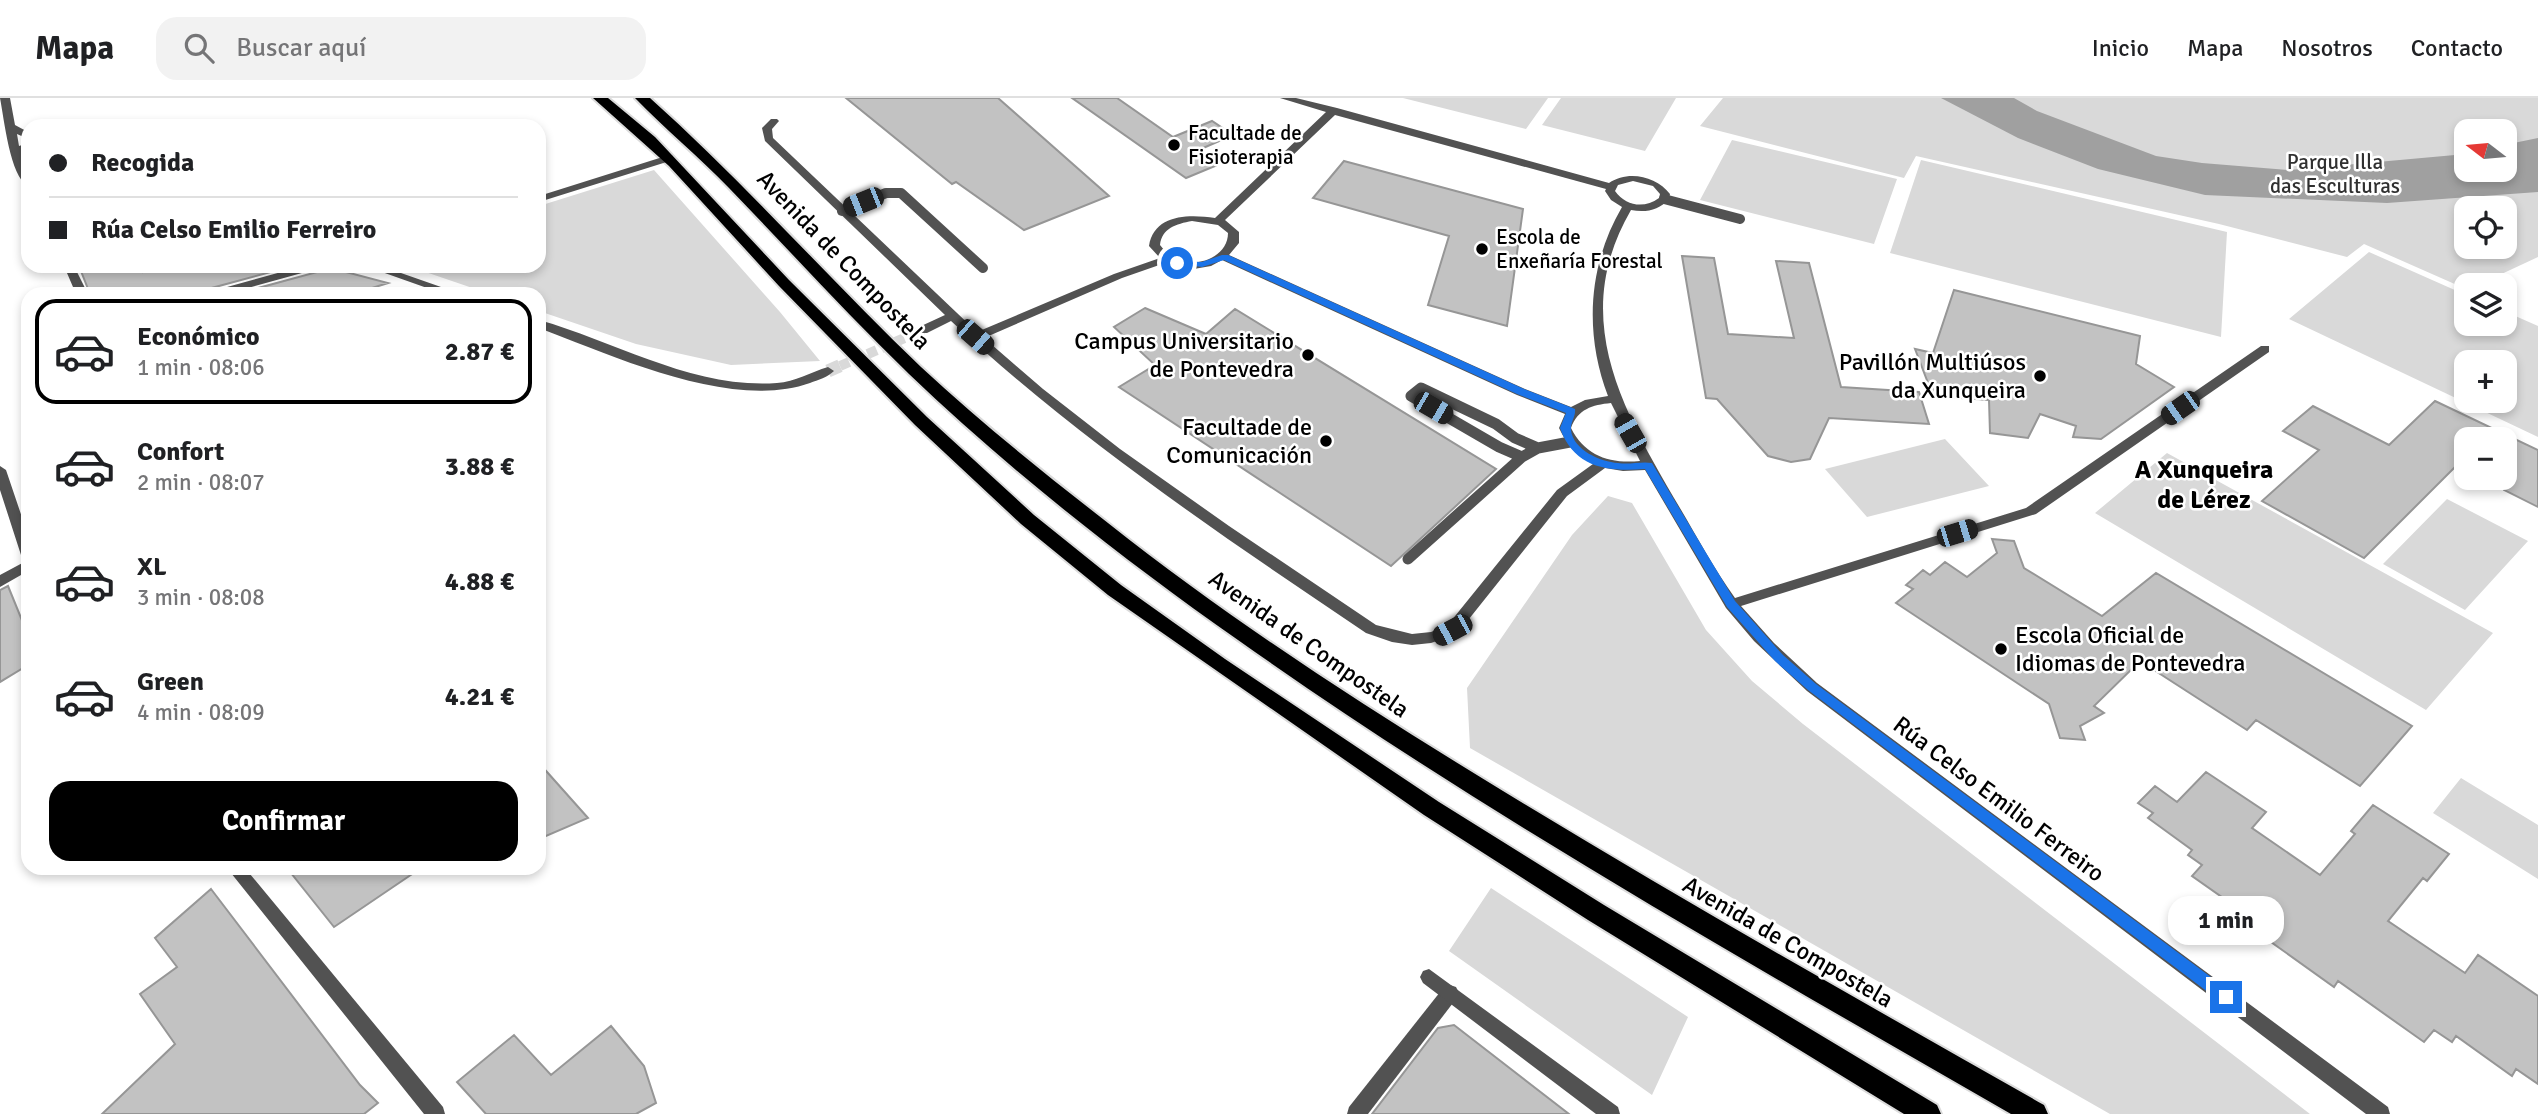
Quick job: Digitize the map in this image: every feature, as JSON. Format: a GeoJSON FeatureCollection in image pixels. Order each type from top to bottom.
{"type":"FeatureCollection","features":[{"type":"Feature","properties":{"kind":"highway"},"geometry":{"type":"LineString","coordinates":[[600,98],[669,158],[885,388],[957,457],[1068,554],[1383,779],[1626,931],[1928,1114]]}},
{"type":"Feature","properties":{"kind":"highway","name":"Avenida de Compostela"},"geometry":{"type":"LineString","coordinates":[[642,98],[700,150],[915,370],[990,437],[1104,530],[1243,634],[1405,742],[1646,891],[2035,1114]]}},
{"type":"Feature","properties":{"kind":"street"},"geometry":{"type":"LineString","coordinates":[[5,98],[15,152],[21,167]]}},
{"type":"Feature","properties":{"kind":"street"},"geometry":{"type":"LineString","coordinates":[[1285,98],[1611,187]]}},
{"type":"Feature","properties":{"kind":"street"},"geometry":{"type":"LineString","coordinates":[[1217,221],[1334,110]]}},
{"type":"Feature","properties":{"kind":"street"},"geometry":{"type":"LineString","coordinates":[[774,121],[767,128],[768,139],[975,337],[1081,425],[1233,536],[1371,629],[1393,638],[1415,641],[1435,639],[1452,630],[1562,493],[1602,464]]}},
{"type":"Feature","properties":{"kind":"street"},"geometry":{"type":"LineString","coordinates":[[10,126],[21,132]]}},
{"type":"Feature","properties":{"kind":"street"},"geometry":{"type":"LineString","coordinates":[[15,152],[21,149]]}},
{"type":"Feature","properties":{"kind":"street"},"geometry":{"type":"LineString","coordinates":[[546,197],[669,158]]}},
{"type":"Feature","properties":{"kind":"street"},"geometry":{"type":"LineString","coordinates":[[1641,178],[1662,188],[1664,199],[1646,208],[1628,206],[1615,199],[1610,191],[1619,180],[1641,178]]}},
{"type":"Feature","properties":{"kind":"street","name":"Rúa Celso Emilio Ferreiro"},"geometry":{"type":"LineString","coordinates":[[1628,206],[1614,228],[1603,259],[1599,292],[1600,352],[1613,399],[1648,465],[1731,604],[1779,658],[1812,687],[2381,1114]]}},
{"type":"Feature","properties":{"kind":"street"},"geometry":{"type":"LineString","coordinates":[[1205,218],[1217,221],[1234,234],[1232,250],[1225,257],[1214,262],[1189,265],[1167,259],[1154,246],[1159,230],[1179,220],[1205,218]]}},
{"type":"Feature","properties":{"kind":"street"},"geometry":{"type":"LineString","coordinates":[[1225,257],[1572,412]]}},
{"type":"Feature","properties":{"kind":"street"},"geometry":{"type":"LineString","coordinates":[[975,337],[1118,276],[1167,259]]}},
{"type":"Feature","properties":{"kind":"street"},"geometry":{"type":"LineString","coordinates":[[240,287],[290,273]]}},
{"type":"Feature","properties":{"kind":"street"},"geometry":{"type":"LineString","coordinates":[[391,273],[434,287]]}},
{"type":"Feature","properties":{"kind":"street"},"geometry":{"type":"LineString","coordinates":[[923,330],[952,316]]}},
{"type":"Feature","properties":{"kind":"street"},"geometry":{"type":"LineString","coordinates":[[546,327],[656,366],[720,382],[775,387],[794,384],[828,371]]}},
{"type":"Feature","properties":{"kind":"street"},"geometry":{"type":"LineString","coordinates":[[1731,604],[2031,511],[2265,349]]}},
{"type":"Feature","properties":{"kind":"street"},"geometry":{"type":"LineString","coordinates":[[1613,399],[1593,401],[1572,412],[1565,428],[1570,442],[1578,452],[1602,464],[1620,467],[1648,465]]}},
{"type":"Feature","properties":{"kind":"street"},"geometry":{"type":"LineString","coordinates":[[0,470],[21,534]]}},
{"type":"Feature","properties":{"kind":"street"},"geometry":{"type":"LineString","coordinates":[[0,582],[21,569]]}},
{"type":"Feature","properties":{"kind":"street"},"geometry":{"type":"LineString","coordinates":[[243,875],[436,1114]]}},
{"type":"Feature","properties":{"kind":"street"},"geometry":{"type":"LineString","coordinates":[[1429,977],[1611,1114]]}},
{"type":"Feature","properties":{"kind":"street"},"geometry":{"type":"LineString","coordinates":[[1356,1114],[1450,993]]}},
{"type":"Feature","properties":{"kind":"lane"},"geometry":{"type":"LineString","coordinates":[[842,211],[886,193],[901,193],[984,268]]}},
{"type":"Feature","properties":{"kind":"lane"},"geometry":{"type":"LineString","coordinates":[[1664,199],[1740,219]]}},
{"type":"Feature","properties":{"kind":"lane"},"geometry":{"type":"LineString","coordinates":[[1522,457],[1499,447],[1411,396],[1421,388],[1496,424],[1515,438],[1538,447]]}},
{"type":"Feature","properties":{"kind":"lane"},"geometry":{"type":"LineString","coordinates":[[1408,559],[1522,457],[1538,447],[1570,442]]}},
{"type":"Feature","properties":{"kind":"green space"},"geometry":{"type":"Polygon","coordinates":[[[1403,98],[1548,98],[1526,129],[1403,98]]]}},
{"type":"Feature","properties":{"kind":"green space"},"geometry":{"type":"Polygon","coordinates":[[[1561,98],[1676,98],[1645,151],[1542,125],[1561,98]]]}},
{"type":"Feature","properties":{"kind":"green space","name":"Parque Illa das Esculturas"},"geometry":{"type":"Polygon","coordinates":[[[1723,98],[2538,98],[2538,257],[2504,273],[2454,273],[2454,284],[2364,244],[2347,257],[2219,224],[1916,156],[1904,178],[1700,126],[1723,98]]]}},
{"type":"Feature","properties":{"kind":"green space"},"geometry":{"type":"Polygon","coordinates":[[[1732,140],[1897,179],[1874,244],[1700,200],[1732,140]]]}},
{"type":"Feature","properties":{"kind":"green space"},"geometry":{"type":"Polygon","coordinates":[[[1921,160],[2227,232],[2221,337],[1890,253],[1921,160]]]}},
{"type":"Feature","properties":{"kind":"green space"},"geometry":{"type":"Polygon","coordinates":[[[654,170],[820,361],[731,365],[636,344],[546,313],[546,287],[470,287],[428,273],[546,273],[546,204],[654,170]]]}},
{"type":"Feature","properties":{"kind":"green space"},"geometry":{"type":"Polygon","coordinates":[[[2369,252],[2454,290],[2454,336],[2517,336],[2517,317],[2538,326],[2538,437],[2487,413],[2517,413],[2517,350],[2454,350],[2454,397],[2289,319],[2369,252]]]}},
{"type":"Feature","properties":{"kind":"green space"},"geometry":{"type":"Polygon","coordinates":[[[1945,439],[1989,486],[1867,517],[1825,469],[1945,439]]]}},
{"type":"Feature","properties":{"kind":"green space"},"geometry":{"type":"Polygon","coordinates":[[[2167,453],[2493,633],[2426,710],[2095,513],[2167,453]]]}},
{"type":"Feature","properties":{"kind":"green space"},"geometry":{"type":"Polygon","coordinates":[[[1608,496],[1632,503],[1706,630],[1752,681],[1803,724],[2310,1114],[2110,1114],[1470,748],[1467,688],[1572,535],[1608,496]]]}},
{"type":"Feature","properties":{"kind":"green space"},"geometry":{"type":"Polygon","coordinates":[[[2447,499],[2528,541],[2465,610],[2383,564],[2447,499]]]}},
{"type":"Feature","properties":{"kind":"green space"},"geometry":{"type":"Polygon","coordinates":[[[2461,778],[2538,825],[2538,879],[2433,813],[2461,778]]]}},
{"type":"Feature","properties":{"kind":"green space"},"geometry":{"type":"Polygon","coordinates":[[[1491,888],[1688,1017],[1652,1095],[1449,951],[1491,888]]]}},
{"type":"Feature","properties":{"kind":"shaded area"},"geometry":{"type":"Polygon","coordinates":[[[1941,98],[2014,98],[2037,111],[2156,156],[2202,163],[2289,170],[2454,155],[2454,182],[2517,182],[2517,142],[2538,138],[2538,192],[2454,196],[2454,198],[2387,203],[2205,195],[2098,169],[2018,138],[1941,98]]]}},
{"type":"Feature","properties":{"kind":"building"},"geometry":{"type":"Polygon","coordinates":[[[846,98],[998,98],[1109,196],[1024,230],[956,182],[952,184],[846,98]]]}},
{"type":"Feature","properties":{"kind":"building","name":"Facultade de Fisioterapia"},"geometry":{"type":"Polygon","coordinates":[[[1072,98],[1117,98],[1173,137],[1212,121],[1233,135],[1194,152],[1215,166],[1186,178],[1072,98]]]}},
{"type":"Feature","properties":{"kind":"building","name":"Escola de Enxeñaría Forestal"},"geometry":{"type":"Polygon","coordinates":[[[1344,161],[1523,209],[1507,326],[1428,305],[1449,236],[1313,198],[1344,161]]]}},
{"type":"Feature","properties":{"kind":"building"},"geometry":{"type":"Polygon","coordinates":[[[1682,256],[1714,258],[1728,334],[1794,338],[1776,261],[1809,263],[1841,387],[1919,392],[1929,424],[1829,418],[1810,459],[1791,462],[1768,456],[1717,399],[1706,398],[1682,256]]]}},
{"type":"Feature","properties":{"kind":"building"},"geometry":{"type":"Polygon","coordinates":[[[82,273],[267,273],[215,287],[87,287],[82,273]]]}},
{"type":"Feature","properties":{"kind":"building"},"geometry":{"type":"Polygon","coordinates":[[[314,273],[350,273],[388,283],[375,287],[262,287],[314,273]]]}},
{"type":"Feature","properties":{"kind":"building","name":"Pavillón Multiúsos da Xunqueira"},"geometry":{"type":"Polygon","coordinates":[[[1954,290],[2140,336],[2136,364],[2174,387],[2101,439],[2073,437],[2076,426],[2040,414],[2028,438],[1990,433],[1989,400],[1933,396],[1915,349],[1933,353],[1954,290]]]}},
{"type":"Feature","properties":{"kind":"building","name":"Facultade de Comunicación"},"geometry":{"type":"Polygon","coordinates":[[[1145,308],[1206,334],[1235,309],[1496,469],[1391,566],[1119,387],[1155,365],[1114,327],[1145,308]]]}},
{"type":"Feature","properties":{"kind":"building"},"geometry":{"type":"Polygon","coordinates":[[[2435,401],[2454,410],[2454,413],[2460,413],[2490,427],[2454,427],[2454,468],[2364,558],[2262,501],[2319,450],[2283,431],[2313,406],[2389,445],[2435,401]]]}},
{"type":"Feature","properties":{"kind":"building"},"geometry":{"type":"Polygon","coordinates":[[[2517,440],[2538,450],[2538,507],[2504,490],[2517,490],[2517,440]]]}},
{"type":"Feature","properties":{"kind":"building"},"geometry":{"type":"Polygon","coordinates":[[[1992,539],[2014,541],[2024,568],[2102,616],[2156,573],[2412,726],[2360,786],[2256,720],[2247,730],[2140,661],[2094,706],[2104,713],[2080,726],[2085,740],[2060,738],[2049,704],[1896,603],[1913,589],[1906,585],[1923,570],[1930,575],[1945,562],[1967,577],[1997,553],[1992,539]]]}},
{"type":"Feature","properties":{"kind":"building"},"geometry":{"type":"Polygon","coordinates":[[[8,586],[21,618],[21,669],[0,682],[0,590],[8,586]]]}},
{"type":"Feature","properties":{"kind":"building"},"geometry":{"type":"Polygon","coordinates":[[[546,771],[588,818],[546,836],[546,771]]]}},
{"type":"Feature","properties":{"kind":"building"},"geometry":{"type":"Polygon","coordinates":[[[2206,772],[2266,812],[2252,828],[2320,875],[2355,834],[2351,831],[2373,805],[2449,854],[2427,881],[2423,878],[2388,921],[2465,973],[2478,955],[2538,996],[2538,1084],[2516,1069],[2512,1076],[2456,1036],[2452,1042],[2434,1030],[2424,1042],[2338,981],[2334,987],[2264,937],[2270,931],[2192,876],[2202,865],[2188,855],[2192,850],[2148,818],[2153,813],[2138,803],[2155,786],[2177,802],[2206,772]]]}},
{"type":"Feature","properties":{"kind":"building"},"geometry":{"type":"Polygon","coordinates":[[[293,875],[411,875],[334,927],[293,875]]]}},
{"type":"Feature","properties":{"kind":"building"},"geometry":{"type":"Polygon","coordinates":[[[211,889],[360,1085],[378,1103],[364,1114],[102,1114],[175,1044],[140,994],[177,967],[155,938],[211,889]]]}},
{"type":"Feature","properties":{"kind":"building"},"geometry":{"type":"Polygon","coordinates":[[[1454,1025],[1569,1114],[1372,1114],[1438,1028],[1454,1025]]]}},
{"type":"Feature","properties":{"kind":"building"},"geometry":{"type":"Polygon","coordinates":[[[611,1026],[644,1066],[656,1103],[636,1114],[486,1114],[457,1082],[514,1035],[551,1075],[611,1026]]]}},
{"type":"Feature","properties":{"kind":"tunnel"},"geometry":{"type":"LineString","coordinates":[[840,366],[923,330]]}},
{"type":"Feature","properties":{"kind":"tunnel"},"geometry":{"type":"LineString","coordinates":[[828,371],[844,364]]}},
{"type":"Feature","properties":{"kind":"place","name":"Facultade de Fisioterapia"},"geometry":{"type":"Point","coordinates":[1174,145]}},
{"type":"Feature","properties":{"kind":"place","name":"Escola de Enxeñaría Forestal"},"geometry":{"type":"Point","coordinates":[1482,249]}},
{"type":"Feature","properties":{"kind":"place","name":"Campus Universitario de Pontevedra"},"geometry":{"type":"Point","coordinates":[1308,355]}},
{"type":"Feature","properties":{"kind":"place","name":"Pavillón Multiúsos da Xunqueira"},"geometry":{"type":"Point","coordinates":[2040,376]}},
{"type":"Feature","properties":{"kind":"place","name":"Facultade de Comunicación"},"geometry":{"type":"Point","coordinates":[1326,441]}},
{"type":"Feature","properties":{"kind":"place","name":"Escola Oficial de Idiomas de Pontevedra"},"geometry":{"type":"Point","coordinates":[2001,649]}},
{"type":"Feature","properties":{"kind":"district","name":"A Xunqueira de Lérez"},"geometry":{"type":"Point","coordinates":[2204,485]}},
{"type":"Feature","properties":{"kind":"route"},"geometry":{"type":"LineString","coordinates":[[1177,263],[1202,264],[1225,257],[1267,275],[1572,412],[1565,428],[1570,442],[1578,452],[1593,461],[1620,467],[1648,465],[1731,604],[1779,658],[1812,687],[2226,997]]}}]}
